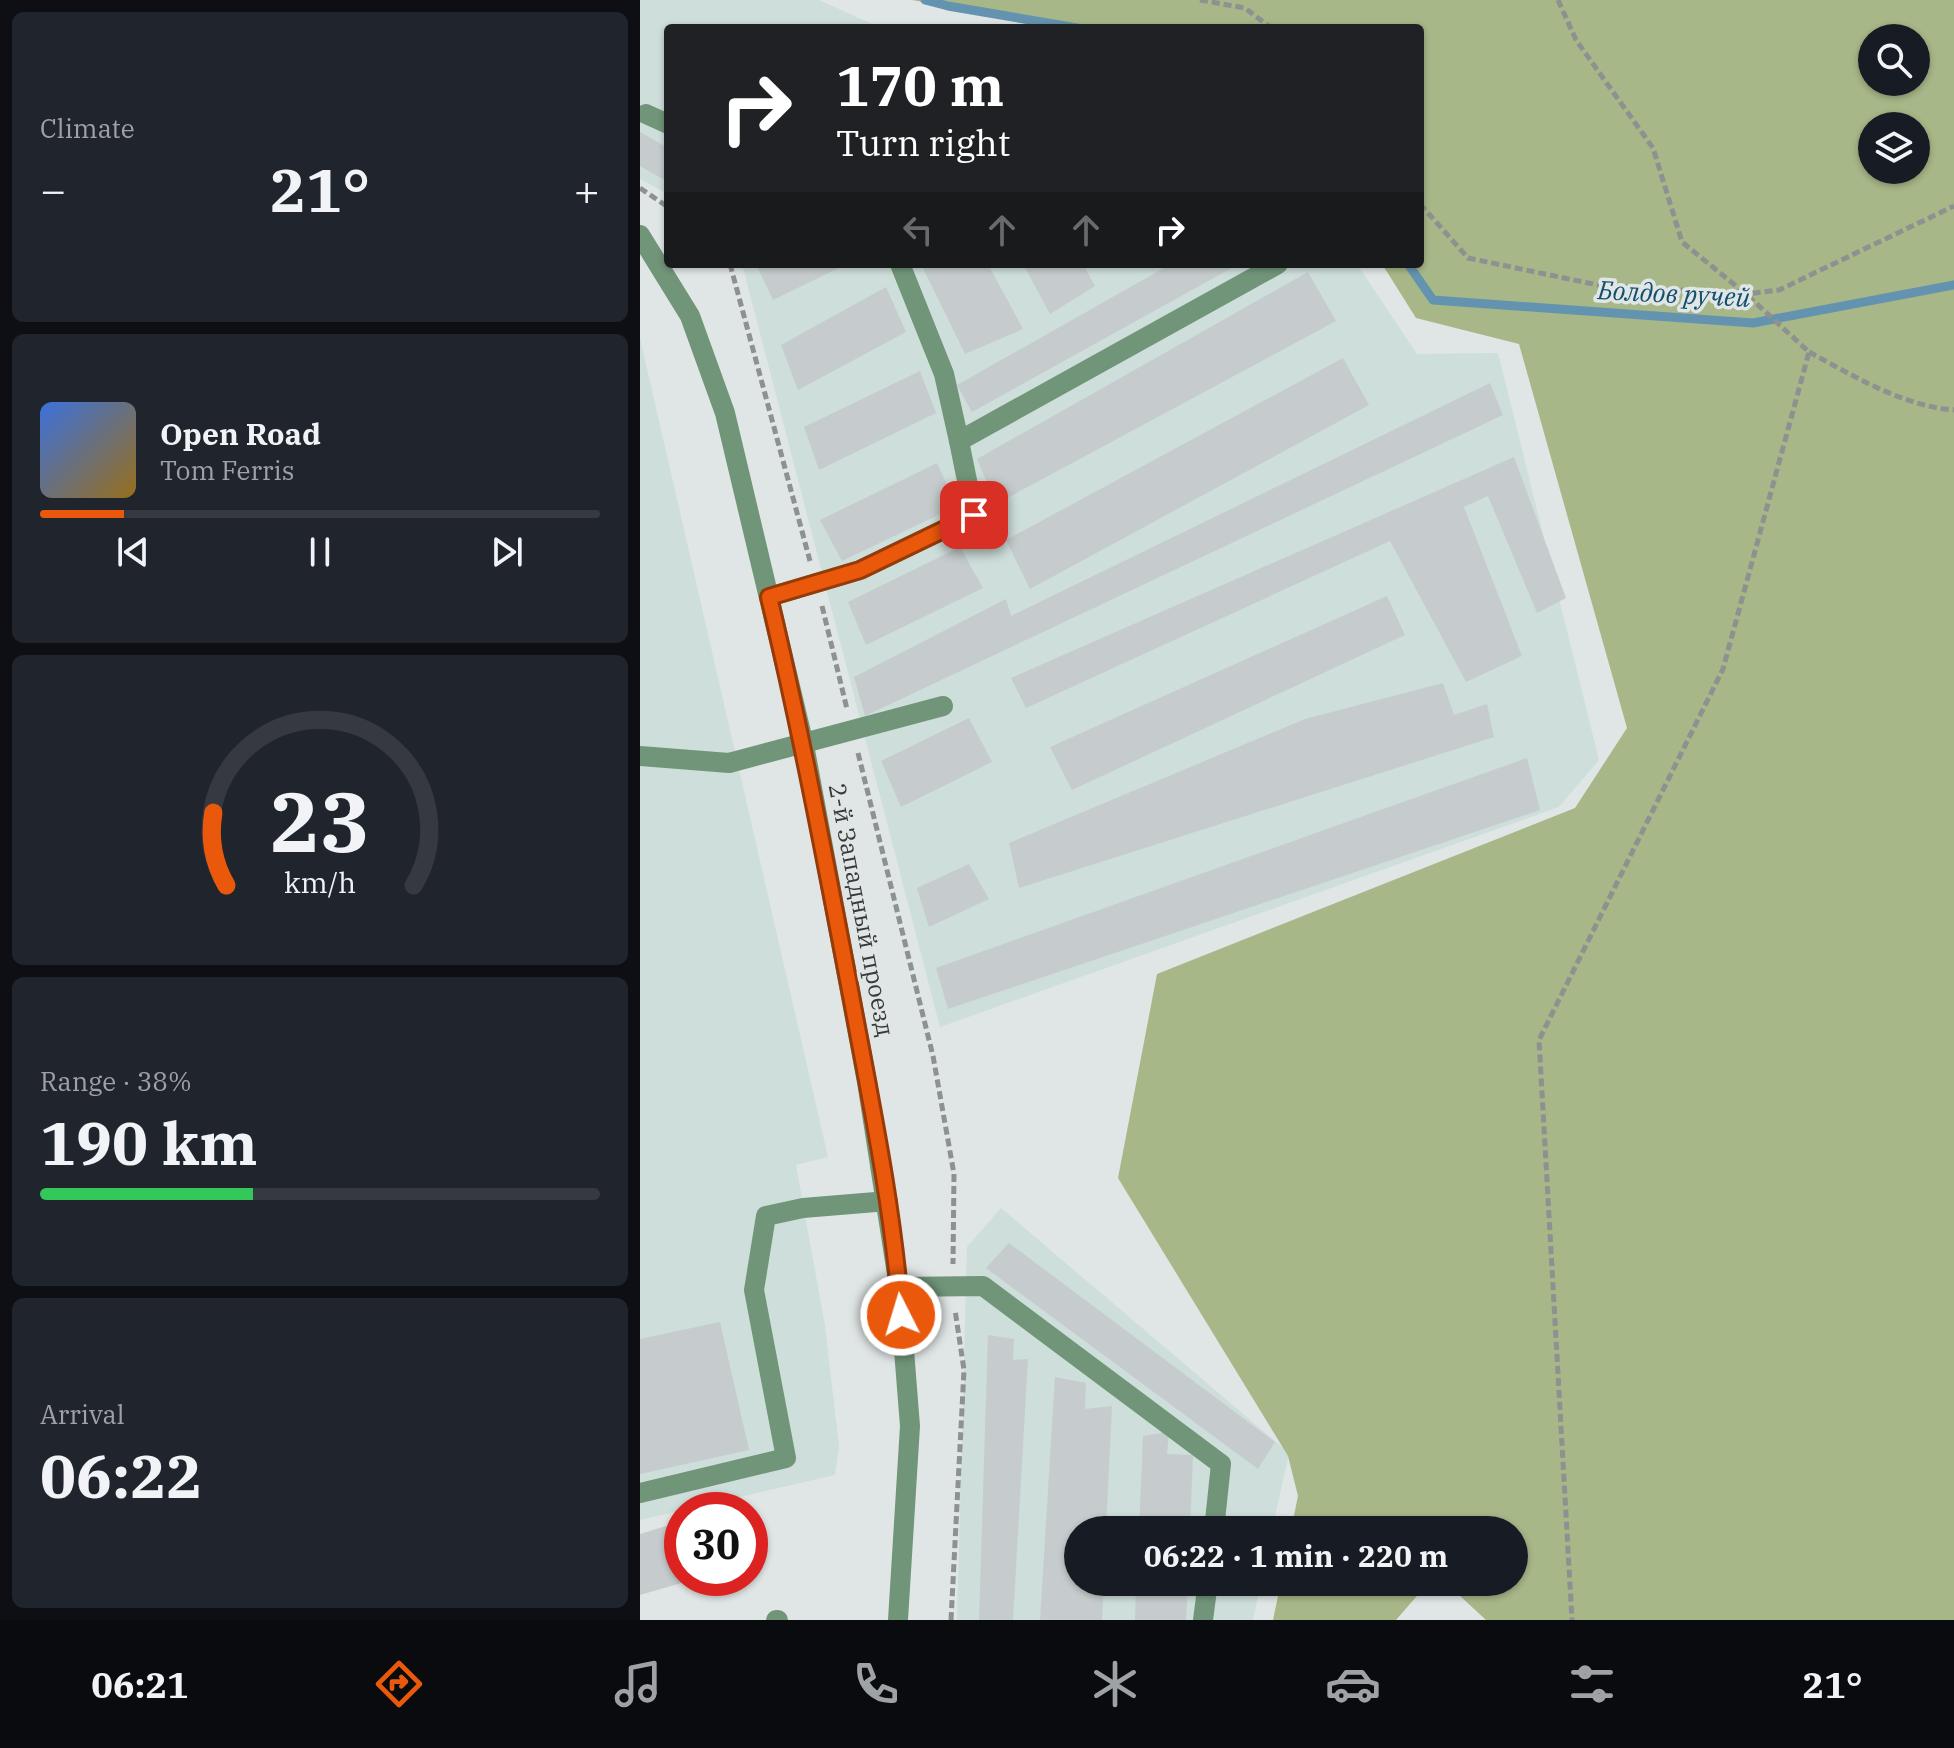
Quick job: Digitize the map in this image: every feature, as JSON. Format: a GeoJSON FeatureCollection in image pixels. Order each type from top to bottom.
{"type":"FeatureCollection","features":[{"type":"Feature","properties":{"kind":"street"},"geometry":{"type":"LineString","coordinates":[[646,114],[664,122]]}},
{"type":"Feature","properties":{"kind":"street","name":"2-й Западный проезд"},"geometry":{"type":"LineString","coordinates":[[640,235],[690,316],[725,413],[804,745],[888,1201],[899,1287],[910,1426],[898,1620]]}},
{"type":"Feature","properties":{"kind":"street"},"geometry":{"type":"LineString","coordinates":[[769,597],[860,570],[974,515],[944,374],[902,268]]}},
{"type":"Feature","properties":{"kind":"street"},"geometry":{"type":"LineString","coordinates":[[959,441],[1271,268]]}},
{"type":"Feature","properties":{"kind":"street"},"geometry":{"type":"LineString","coordinates":[[640,756],[729,763],[943,706]]}},
{"type":"Feature","properties":{"kind":"street"},"geometry":{"type":"LineString","coordinates":[[640,1493],[786,1458],[754,1290],[766,1216],[803,1208],[888,1201]]}},
{"type":"Feature","properties":{"kind":"street"},"geometry":{"type":"LineString","coordinates":[[899,1287],[983,1286],[1221,1464],[1215,1516]]}},
{"type":"Feature","properties":{"kind":"street"},"geometry":{"type":"LineString","coordinates":[[1203,1620],[1206,1596]]}},
{"type":"Feature","properties":{"kind":"path"},"geometry":{"type":"LineString","coordinates":[[1200,0],[1245,8],[1266,24]]}},
{"type":"Feature","properties":{"kind":"path"},"geometry":{"type":"LineString","coordinates":[[1558,0],[1576,40],[1653,148],[1682,242],[1746,294],[1809,352],[1872,386],[1940,409],[1954,410]]}},
{"type":"Feature","properties":{"kind":"path"},"geometry":{"type":"LineString","coordinates":[[640,188],[664,204]]}},
{"type":"Feature","properties":{"kind":"path"},"geometry":{"type":"LineString","coordinates":[[1424,208],[1468,258],[1598,285],[1746,294],[1779,290],[1954,206]]}},
{"type":"Feature","properties":{"kind":"path"},"geometry":{"type":"LineString","coordinates":[[731,268],[853,731],[939,1085],[954,1174],[952,1286],[964,1370],[951,1620]]}},
{"type":"Feature","properties":{"kind":"path"},"geometry":{"type":"LineString","coordinates":[[1572,1620],[1539,1040],[1723,669],[1809,352]]}},
{"type":"Feature","properties":{"kind":"shaded area"},"geometry":{"type":"Polygon","coordinates":[[[640,0],[819,0],[872,24],[664,24],[664,192],[640,179],[640,0]]]}},
{"type":"Feature","properties":{"kind":"shaded area"},"geometry":{"type":"Polygon","coordinates":[[[743,268],[1360,268],[1417,354],[1498,353],[1599,760],[1559,807],[940,1027],[743,268]]]}},
{"type":"Feature","properties":{"kind":"shaded area"},"geometry":{"type":"Polygon","coordinates":[[[640,338],[828,1157],[796,1165],[825,1326],[839,1446],[835,1475],[761,1492],[664,1492],[664,1514],[640,1520],[640,338]]]}},
{"type":"Feature","properties":{"kind":"shaded area"},"geometry":{"type":"Polygon","coordinates":[[[1001,1208],[1289,1453],[1275,1516],[1064,1516],[1064,1596],[1258,1596],[1253,1620],[957,1620],[967,1247],[1001,1208]]]}},
{"type":"Feature","properties":{"kind":"green space"},"geometry":{"type":"Polygon","coordinates":[[[912,0],[1954,0],[1954,1620],[1486,1620],[1460,1596],[1528,1596],[1528,1516],[1294,1516],[1298,1496],[1288,1456],[1118,1178],[1157,974],[1575,808],[1627,728],[1519,344],[1416,318],[1385,268],[1424,268],[1424,24],[1053,24],[912,0]]]}},
{"type":"Feature","properties":{"kind":"green space"},"geometry":{"type":"Polygon","coordinates":[[[1278,1596],[1417,1596],[1396,1620],[1273,1620],[1278,1596]]]}},
{"type":"Feature","properties":{"kind":"building"},"geometry":{"type":"Polygon","coordinates":[[[640,132],[664,146],[664,180],[640,166],[640,132]]]}},
{"type":"Feature","properties":{"kind":"building"},"geometry":{"type":"Polygon","coordinates":[[[758,268],[839,268],[773,300],[758,268]]]}},
{"type":"Feature","properties":{"kind":"building"},"geometry":{"type":"Polygon","coordinates":[[[923,268],[990,268],[1023,329],[965,354],[923,268]]]}},
{"type":"Feature","properties":{"kind":"building"},"geometry":{"type":"Polygon","coordinates":[[[1025,268],[1085,268],[1095,286],[1050,314],[1025,268]]]}},
{"type":"Feature","properties":{"kind":"building"},"geometry":{"type":"Polygon","coordinates":[[[1164,268],[1232,268],[972,412],[957,385],[1164,268]]]}},
{"type":"Feature","properties":{"kind":"building"},"geometry":{"type":"Polygon","coordinates":[[[1308,272],[1336,321],[996,504],[977,459],[1308,272]]]}},
{"type":"Feature","properties":{"kind":"building"},"geometry":{"type":"Polygon","coordinates":[[[886,287],[906,332],[798,390],[781,345],[886,287]]]}},
{"type":"Feature","properties":{"kind":"building"},"geometry":{"type":"Polygon","coordinates":[[[1343,358],[1369,405],[1030,589],[1006,540],[1343,358]]]}},
{"type":"Feature","properties":{"kind":"building"},"geometry":{"type":"Polygon","coordinates":[[[920,371],[936,413],[819,470],[804,427],[920,371]]]}},
{"type":"Feature","properties":{"kind":"building"},"geometry":{"type":"Polygon","coordinates":[[[1490,383],[1503,415],[865,716],[854,677],[1006,599],[1011,616],[1490,383]]]}},
{"type":"Feature","properties":{"kind":"building"},"geometry":{"type":"Polygon","coordinates":[[[1514,457],[1566,598],[1537,613],[1488,496],[1464,507],[1522,656],[1466,682],[1390,541],[1026,708],[1011,678],[1514,457]]]}},
{"type":"Feature","properties":{"kind":"building"},"geometry":{"type":"Polygon","coordinates":[[[937,463],[957,506],[842,561],[820,520],[937,463]]]}},
{"type":"Feature","properties":{"kind":"building"},"geometry":{"type":"Polygon","coordinates":[[[960,547],[983,588],[866,645],[848,602],[960,547]]]}},
{"type":"Feature","properties":{"kind":"building"},"geometry":{"type":"Polygon","coordinates":[[[1387,596],[1405,635],[1072,790],[1050,747],[1387,596]]]}},
{"type":"Feature","properties":{"kind":"building"},"geometry":{"type":"Polygon","coordinates":[[[1443,683],[1454,715],[1487,704],[1494,737],[1019,888],[1009,843],[1305,719],[1443,683]]]}},
{"type":"Feature","properties":{"kind":"building"},"geometry":{"type":"Polygon","coordinates":[[[969,718],[992,762],[901,807],[881,761],[969,718]]]}},
{"type":"Feature","properties":{"kind":"building"},"geometry":{"type":"Polygon","coordinates":[[[1527,758],[1540,810],[948,1009],[936,968],[1527,758]]]}},
{"type":"Feature","properties":{"kind":"building"},"geometry":{"type":"Polygon","coordinates":[[[969,864],[989,899],[929,927],[917,888],[969,864]]]}},
{"type":"Feature","properties":{"kind":"building"},"geometry":{"type":"Polygon","coordinates":[[[1009,1243],[1275,1442],[1258,1469],[986,1268],[1009,1243]]]}},
{"type":"Feature","properties":{"kind":"building"},"geometry":{"type":"Polygon","coordinates":[[[720,1322],[749,1450],[640,1474],[640,1339],[720,1322]]]}},
{"type":"Feature","properties":{"kind":"building"},"geometry":{"type":"Polygon","coordinates":[[[988,1335],[1014,1339],[1013,1360],[1028,1359],[1013,1620],[979,1620],[988,1335]]]}},
{"type":"Feature","properties":{"kind":"building"},"geometry":{"type":"Polygon","coordinates":[[[1055,1377],[1086,1383],[1085,1409],[1112,1406],[1107,1516],[1064,1516],[1064,1596],[1103,1596],[1102,1620],[1040,1620],[1055,1377]]]}},
{"type":"Feature","properties":{"kind":"building"},"geometry":{"type":"Polygon","coordinates":[[[1169,1432],[1167,1454],[1193,1455],[1191,1516],[1140,1516],[1143,1436],[1169,1432]]]}},
{"type":"Feature","properties":{"kind":"building"},"geometry":{"type":"Polygon","coordinates":[[[664,1527],[664,1588],[640,1595],[640,1534],[664,1527]]]}},
{"type":"Feature","properties":{"kind":"building"},"geometry":{"type":"Polygon","coordinates":[[[1136,1596],[1187,1596],[1186,1620],[1135,1620],[1136,1596]]]}},
{"type":"Feature","properties":{"kind":"waterway","name":"Болдов ручей"},"geometry":{"type":"LineString","coordinates":[[925,0],[1054,24]]}},
{"type":"Feature","properties":{"kind":"waterway","name":"Болдов ручей"},"geometry":{"type":"LineString","coordinates":[[1411,268],[1433,300],[1753,323],[1954,285]]}},
{"type":"Feature","properties":{"kind":"route"},"geometry":{"type":"LineString","coordinates":[[901,1315],[888,1201],[867,1082],[804,745],[769,597],[860,570],[974,515]]}}]}
